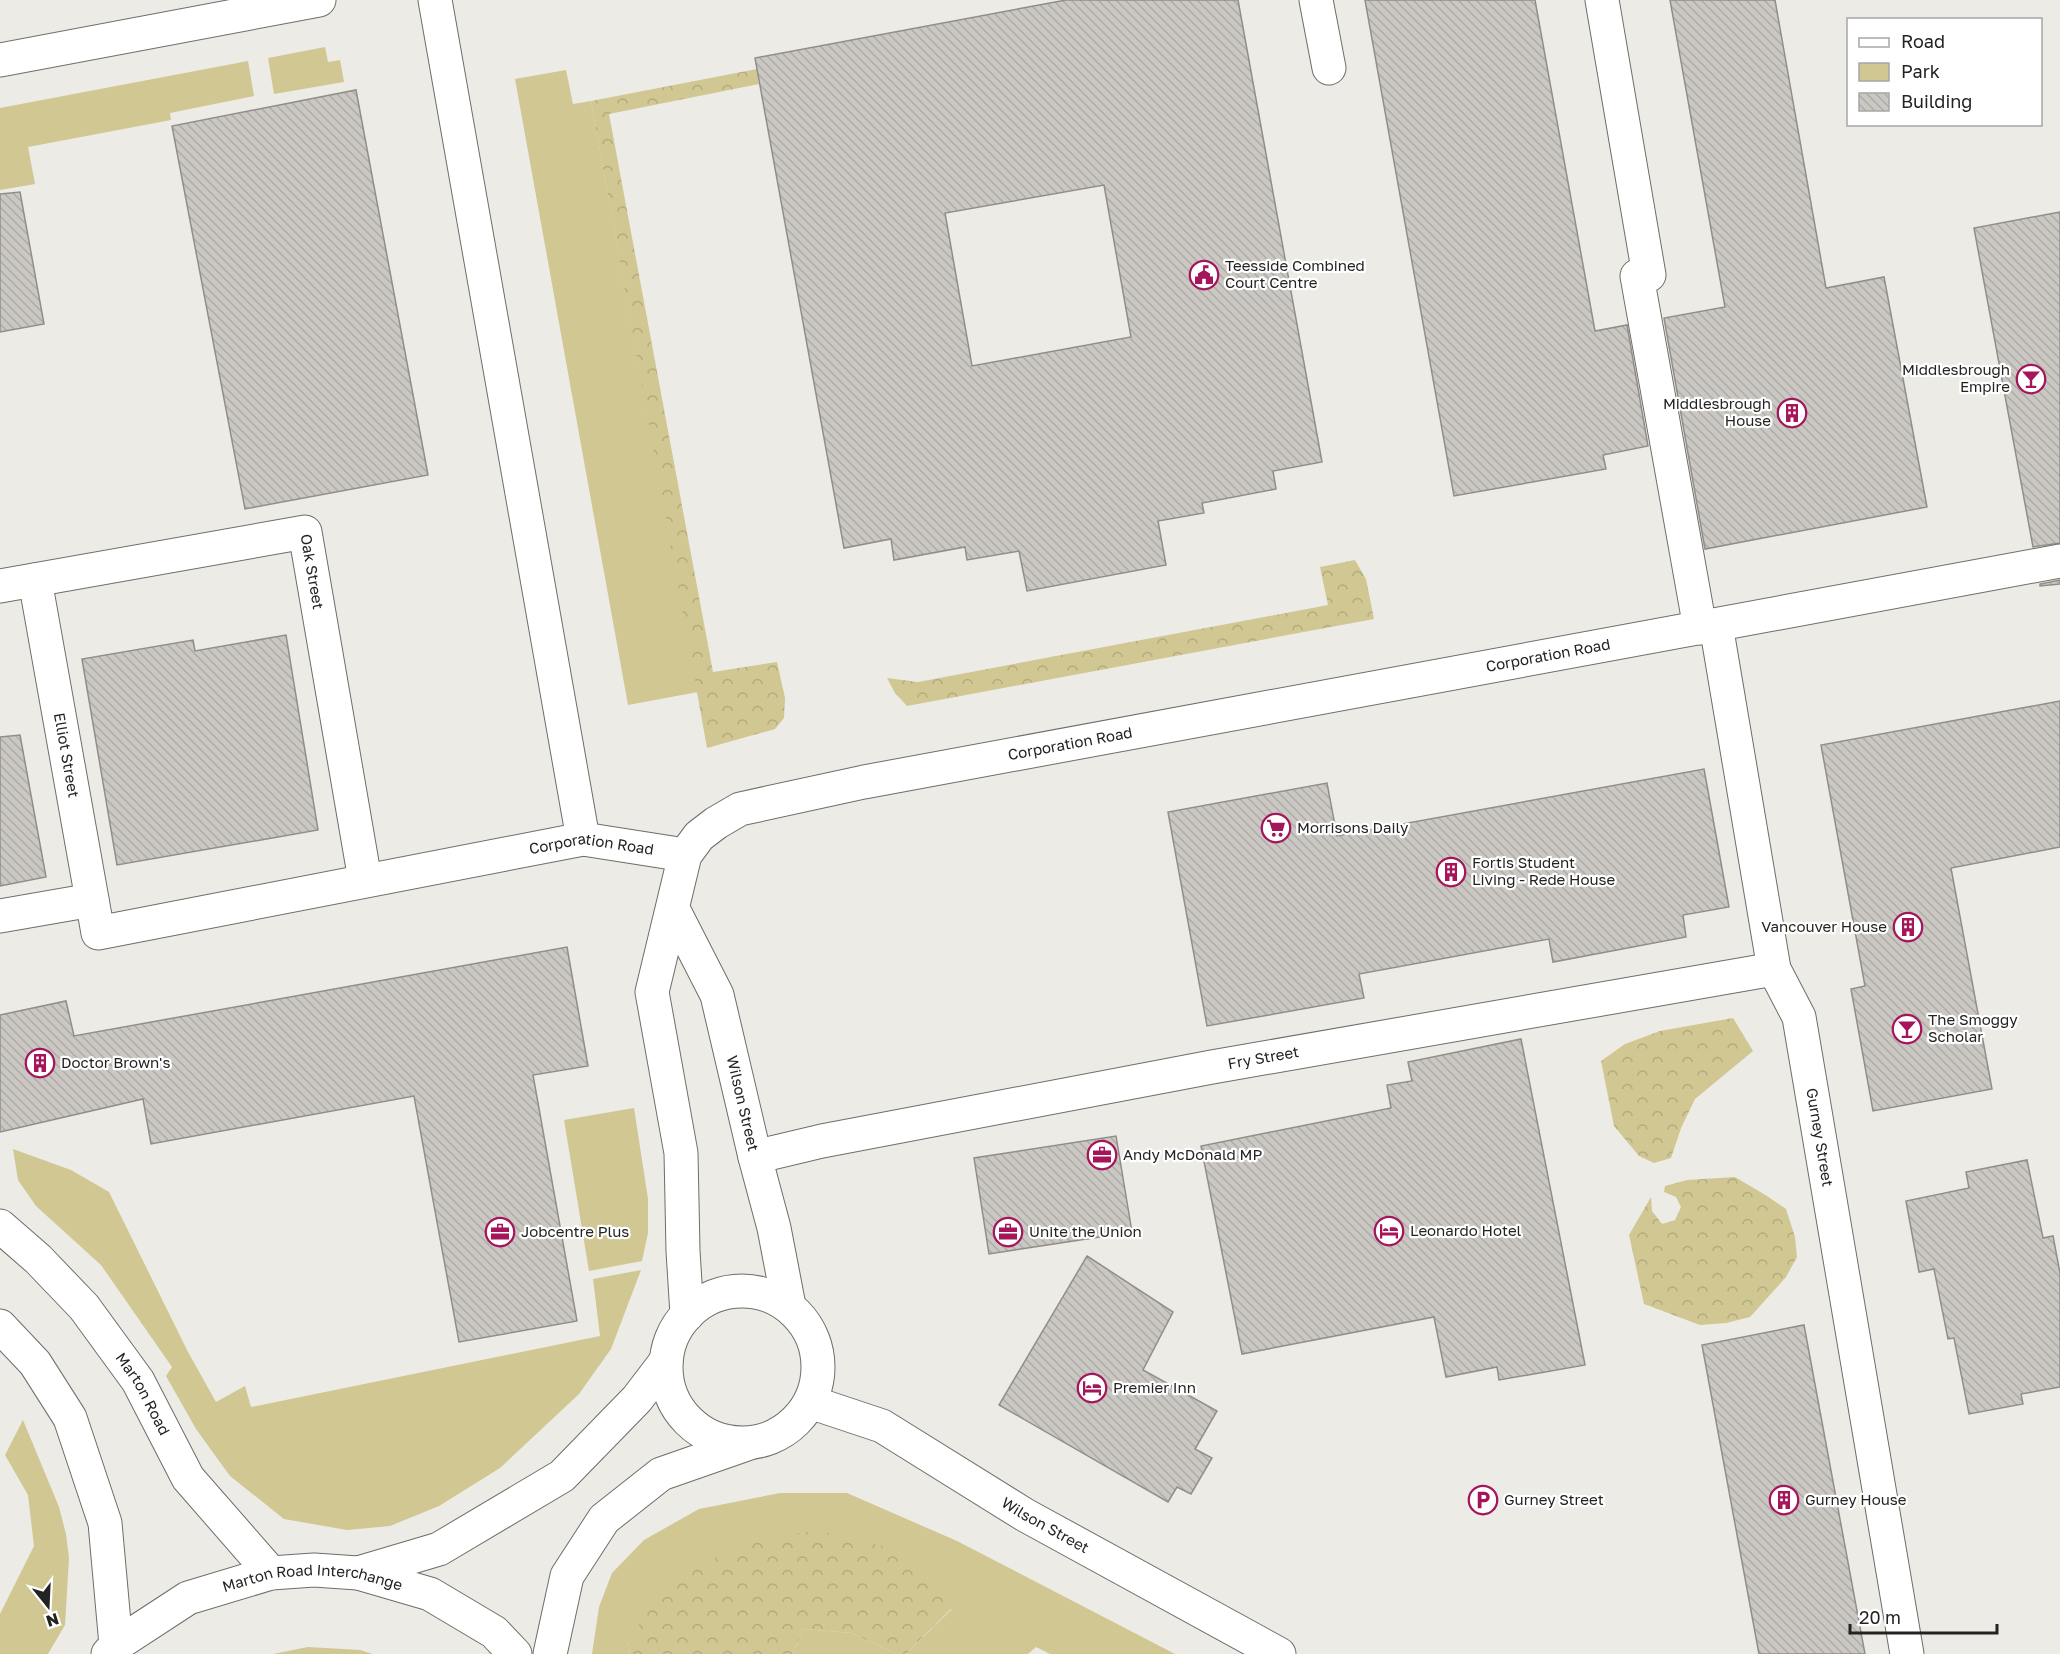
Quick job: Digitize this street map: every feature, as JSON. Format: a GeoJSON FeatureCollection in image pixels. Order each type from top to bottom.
{"type":"FeatureCollection","features":[{"type":"Feature","properties":{"kind":"street"},"geometry":{"type":"LineString","coordinates":[[0,60],[319,0]]}},
{"type":"Feature","properties":{"kind":"street"},"geometry":{"type":"LineString","coordinates":[[435,0],[583,839]]}},
{"type":"Feature","properties":{"kind":"street"},"geometry":{"type":"LineString","coordinates":[[1316,0],[1329,68]]}},
{"type":"Feature","properties":{"kind":"street","name":"Gurney Street"},"geometry":{"type":"LineString","coordinates":[[1602,0],[1649,275],[1637,276],[1774,969],[1799,1017],[1907,1654]]}},
{"type":"Feature","properties":{"kind":"street","name":"Oak Street"},"geometry":{"type":"LineString","coordinates":[[0,586],[305,532],[365,880]]}},
{"type":"Feature","properties":{"kind":"street","name":"Corporation Road"},"geometry":{"type":"LineString","coordinates":[[98,933],[583,839],[685,855],[699,836],[740,809],[864,782],[2060,561]]}},
{"type":"Feature","properties":{"kind":"street","name":"Elliot Street"},"geometry":{"type":"LineString","coordinates":[[35,580],[98,933]]}},
{"type":"Feature","properties":{"kind":"street"},"geometry":{"type":"LineString","coordinates":[[685,855],[652,992],[681,1153],[687,1316]]}},
{"type":"Feature","properties":{"kind":"street"},"geometry":{"type":"LineString","coordinates":[[0,916],[92,900]]}},
{"type":"Feature","properties":{"kind":"street","name":"Wilson Street"},"geometry":{"type":"LineString","coordinates":[[673,909],[717,995],[774,1228],[789,1306]]}},
{"type":"Feature","properties":{"kind":"street","name":"Fry Street"},"geometry":{"type":"LineString","coordinates":[[755,1157],[822,1141],[1212,1067],[1774,969]]}},
{"type":"Feature","properties":{"kind":"street","name":"Marton Road"},"geometry":{"type":"LineString","coordinates":[[0,1226],[38,1259],[84,1307],[138,1381],[188,1478],[271,1573]]}},
{"type":"Feature","properties":{"kind":"street"},"geometry":{"type":"LineString","coordinates":[[358,1574],[439,1549],[562,1476],[637,1400],[666,1361],[673,1336],[687,1316],[704,1301],[725,1294],[747,1292],[770,1296],[789,1306],[807,1326],[817,1350],[818,1377],[810,1402],[795,1423],[774,1437],[749,1443],[661,1474],[604,1520],[567,1576],[550,1654]]}},
{"type":"Feature","properties":{"kind":"street"},"geometry":{"type":"LineString","coordinates":[[0,1326],[35,1363],[70,1418],[105,1522],[112,1650]]}},
{"type":"Feature","properties":{"kind":"street"},"geometry":{"type":"LineString","coordinates":[[666,1361],[669,1388],[680,1411],[699,1430],[722,1441],[749,1443]]}},
{"type":"Feature","properties":{"kind":"street","name":"Wilson Street"},"geometry":{"type":"LineString","coordinates":[[810,1402],[882,1426],[1025,1515],[1279,1654]]}},
{"type":"Feature","properties":{"kind":"street","name":"Marton Road Interchange"},"geometry":{"type":"LineString","coordinates":[[112,1650],[188,1598],[271,1573],[314,1570],[358,1574],[430,1594],[494,1632],[515,1654]]}},
{"type":"Feature","properties":{"kind":"green space"},"geometry":{"type":"Polygon","coordinates":[[[325,47],[328,62],[340,60],[344,82],[274,94],[268,58],[325,47]]]}},
{"type":"Feature","properties":{"kind":"green space"},"geometry":{"type":"Polygon","coordinates":[[[248,61],[254,96],[170,113],[171,120],[28,147],[35,184],[0,190],[0,108],[248,61]]]}},
{"type":"Feature","properties":{"kind":"green space"},"geometry":{"type":"Polygon","coordinates":[[[757,69],[759,84],[609,114],[713,672],[777,662],[785,698],[784,718],[775,729],[707,748],[591,101],[757,69]]]}},
{"type":"Feature","properties":{"kind":"green space"},"geometry":{"type":"Polygon","coordinates":[[[566,70],[573,104],[591,101],[698,692],[628,705],[515,79],[566,70]]]}},
{"type":"Feature","properties":{"kind":"green space"},"geometry":{"type":"Polygon","coordinates":[[[1355,560],[1366,579],[1374,619],[907,706],[895,693],[887,678],[918,682],[1328,605],[1320,567],[1355,560]]]}},
{"type":"Feature","properties":{"kind":"green space"},"geometry":{"type":"Polygon","coordinates":[[[1733,1018],[1753,1051],[1695,1099],[1681,1128],[1671,1158],[1654,1163],[1639,1156],[1614,1126],[1601,1061],[1625,1044],[1660,1031],[1733,1018]]]}},
{"type":"Feature","properties":{"kind":"green space"},"geometry":{"type":"Polygon","coordinates":[[[634,1108],[648,1199],[648,1233],[642,1261],[589,1271],[564,1120],[634,1108]]]}},
{"type":"Feature","properties":{"kind":"green space"},"geometry":{"type":"Polygon","coordinates":[[[13,1149],[71,1170],[109,1192],[188,1352],[216,1402],[245,1386],[251,1407],[600,1336],[593,1279],[641,1270],[611,1349],[579,1394],[500,1468],[439,1506],[390,1526],[347,1530],[284,1519],[230,1476],[196,1429],[166,1376],[172,1367],[101,1265],[36,1206],[18,1180],[13,1149]]]}},
{"type":"Feature","properties":{"kind":"green space"},"geometry":{"type":"Polygon","coordinates":[[[1735,1177],[1786,1209],[1795,1237],[1797,1257],[1786,1277],[1750,1317],[1726,1323],[1700,1325],[1644,1304],[1629,1235],[1651,1197],[1652,1211],[1662,1224],[1675,1220],[1681,1207],[1676,1197],[1664,1192],[1665,1186],[1687,1180],[1735,1177]]]}},
{"type":"Feature","properties":{"kind":"green space"},"geometry":{"type":"Polygon","coordinates":[[[23,1420],[59,1507],[69,1558],[65,1625],[48,1654],[0,1654],[0,1614],[34,1546],[28,1495],[5,1455],[23,1420]]]}},
{"type":"Feature","properties":{"kind":"green space"},"geometry":{"type":"Polygon","coordinates":[[[780,1493],[847,1493],[957,1541],[1175,1654],[1050,1654],[1036,1647],[1028,1654],[906,1654],[952,1609],[628,1641],[630,1654],[592,1654],[599,1607],[612,1573],[644,1540],[699,1509],[780,1493]]]}},
{"type":"Feature","properties":{"kind":"green space"},"geometry":{"type":"Polygon","coordinates":[[[817,1530],[894,1549],[942,1584],[952,1608],[906,1654],[896,1654],[852,1633],[804,1629],[792,1654],[630,1654],[628,1641],[664,1588],[739,1544],[817,1530]]]}},
{"type":"Feature","properties":{"kind":"green space"},"geometry":{"type":"Polygon","coordinates":[[[804,1629],[852,1633],[896,1654],[792,1654],[804,1629]]]}},
{"type":"Feature","properties":{"kind":"green space"},"geometry":{"type":"Polygon","coordinates":[[[308,1647],[360,1650],[373,1654],[273,1654],[308,1647]]]}},
{"type":"Feature","properties":{"kind":"building","name":"Teesside Combined Court Centre"},"geometry":{"type":"Polygon","coordinates":[[[1066,0],[1238,0],[1322,462],[1273,471],[1276,489],[1202,503],[1204,513],[1158,521],[1166,565],[1027,591],[1019,551],[967,560],[965,547],[894,560],[891,539],[844,548],[755,58],[1066,0]],[[1104,185],[945,213],[972,366],[1131,337],[1104,185]]]}},
{"type":"Feature","properties":{"kind":"building"},"geometry":{"type":"Polygon","coordinates":[[[1365,0],[1535,0],[1595,331],[1627,325],[1648,446],[1603,455],[1606,469],[1454,496],[1365,0]]]}},
{"type":"Feature","properties":{"kind":"building","name":"Middlesbrough House"},"geometry":{"type":"Polygon","coordinates":[[[1670,0],[1775,0],[1826,288],[1884,277],[1927,507],[1705,549],[1664,318],[1725,307],[1670,0]]]}},
{"type":"Feature","properties":{"kind":"building"},"geometry":{"type":"Polygon","coordinates":[[[356,90],[428,475],[245,509],[172,126],[356,90]]]}},
{"type":"Feature","properties":{"kind":"building"},"geometry":{"type":"Polygon","coordinates":[[[20,192],[44,324],[0,332],[0,194],[20,192]]]}},
{"type":"Feature","properties":{"kind":"building","name":"Middlesbrough Empire"},"geometry":{"type":"Polygon","coordinates":[[[2060,212],[2060,543],[2033,547],[1974,228],[2060,212]]]}},
{"type":"Feature","properties":{"kind":"building"},"geometry":{"type":"Polygon","coordinates":[[[2060,580],[2060,584],[2040,586],[2040,584],[2060,580]]]}},
{"type":"Feature","properties":{"kind":"building"},"geometry":{"type":"Polygon","coordinates":[[[286,635],[318,830],[117,865],[82,659],[193,640],[195,651],[286,635]]]}},
{"type":"Feature","properties":{"kind":"building","name":"Vancouver House"},"geometry":{"type":"Polygon","coordinates":[[[2060,701],[2060,847],[1951,868],[1992,1089],[1873,1111],[1851,989],[1865,986],[1821,745],[2060,701]]]}},
{"type":"Feature","properties":{"kind":"building"},"geometry":{"type":"Polygon","coordinates":[[[20,735],[46,877],[0,886],[0,737],[20,735]]]}},
{"type":"Feature","properties":{"kind":"building","name":"Fortis Student Living - Rede House"},"geometry":{"type":"Polygon","coordinates":[[[1704,769],[1729,907],[1683,915],[1686,937],[1553,962],[1549,939],[1359,974],[1364,998],[1207,1026],[1168,812],[1327,783],[1337,836],[1704,769]]]}},
{"type":"Feature","properties":{"kind":"building","name":"Jobcentre Plus"},"geometry":{"type":"Polygon","coordinates":[[[567,947],[588,1066],[533,1075],[577,1321],[459,1342],[414,1096],[151,1144],[143,1099],[0,1132],[0,1015],[66,1001],[74,1036],[567,947]]]}},
{"type":"Feature","properties":{"kind":"building","name":"Leonardo Hotel"},"geometry":{"type":"Polygon","coordinates":[[[1521,1039],[1585,1365],[1499,1380],[1497,1367],[1446,1377],[1434,1317],[1242,1354],[1201,1146],[1391,1108],[1387,1085],[1412,1081],[1408,1062],[1521,1039]]]}},
{"type":"Feature","properties":{"kind":"building"},"geometry":{"type":"Polygon","coordinates":[[[1116,1136],[1132,1232],[989,1254],[974,1158],[1116,1136]]]}},
{"type":"Feature","properties":{"kind":"building"},"geometry":{"type":"Polygon","coordinates":[[[2027,1160],[2043,1238],[2053,1236],[2060,1273],[2060,1387],[2021,1394],[2023,1404],[1969,1414],[1954,1338],[1948,1339],[1934,1269],[1919,1272],[1906,1201],[1969,1188],[1966,1172],[2027,1160]]]}},
{"type":"Feature","properties":{"kind":"building","name":"Premier Inn"},"geometry":{"type":"Polygon","coordinates":[[[1087,1256],[1173,1312],[1143,1370],[1217,1411],[1195,1449],[1212,1458],[1191,1494],[1177,1487],[1168,1502],[999,1405],[1087,1256]]]}},
{"type":"Feature","properties":{"kind":"building","name":"Gurney House"},"geometry":{"type":"Polygon","coordinates":[[[1804,1325],[1865,1654],[1759,1654],[1702,1345],[1804,1325]]]}},
{"type":"Feature","properties":{"kind":"place","name":"Teesside Combined Court Centre"},"geometry":{"type":"Point","coordinates":[1204,275]}},
{"type":"Feature","properties":{"kind":"place","name":"Middlesbrough Empire"},"geometry":{"type":"Point","coordinates":[2031,379]}},
{"type":"Feature","properties":{"kind":"place","name":"Middlesbrough House"},"geometry":{"type":"Point","coordinates":[1792,413]}},
{"type":"Feature","properties":{"kind":"place","name":"Morrisons Daily"},"geometry":{"type":"Point","coordinates":[1276,828]}},
{"type":"Feature","properties":{"kind":"place","name":"Fortis Student Living - Rede House"},"geometry":{"type":"Point","coordinates":[1451,872]}},
{"type":"Feature","properties":{"kind":"place","name":"Vancouver House"},"geometry":{"type":"Point","coordinates":[1908,927]}},
{"type":"Feature","properties":{"kind":"place","name":"The Smoggy Scholar"},"geometry":{"type":"Point","coordinates":[1907,1029]}},
{"type":"Feature","properties":{"kind":"place","name":"Doctor Brown's"},"geometry":{"type":"Point","coordinates":[40,1063]}},
{"type":"Feature","properties":{"kind":"place","name":"Andy McDonald MP"},"geometry":{"type":"Point","coordinates":[1102,1155]}},
{"type":"Feature","properties":{"kind":"place","name":"Leonardo Hotel"},"geometry":{"type":"Point","coordinates":[1389,1231]}},
{"type":"Feature","properties":{"kind":"place","name":"Jobcentre Plus"},"geometry":{"type":"Point","coordinates":[500,1232]}},
{"type":"Feature","properties":{"kind":"place","name":"Unite the Union"},"geometry":{"type":"Point","coordinates":[1008,1232]}},
{"type":"Feature","properties":{"kind":"place","name":"Premier Inn"},"geometry":{"type":"Point","coordinates":[1092,1388]}},
{"type":"Feature","properties":{"kind":"place","name":"Gurney Street"},"geometry":{"type":"Point","coordinates":[1483,1500]}},
{"type":"Feature","properties":{"kind":"place","name":"Gurney House"},"geometry":{"type":"Point","coordinates":[1784,1500]}}]}
